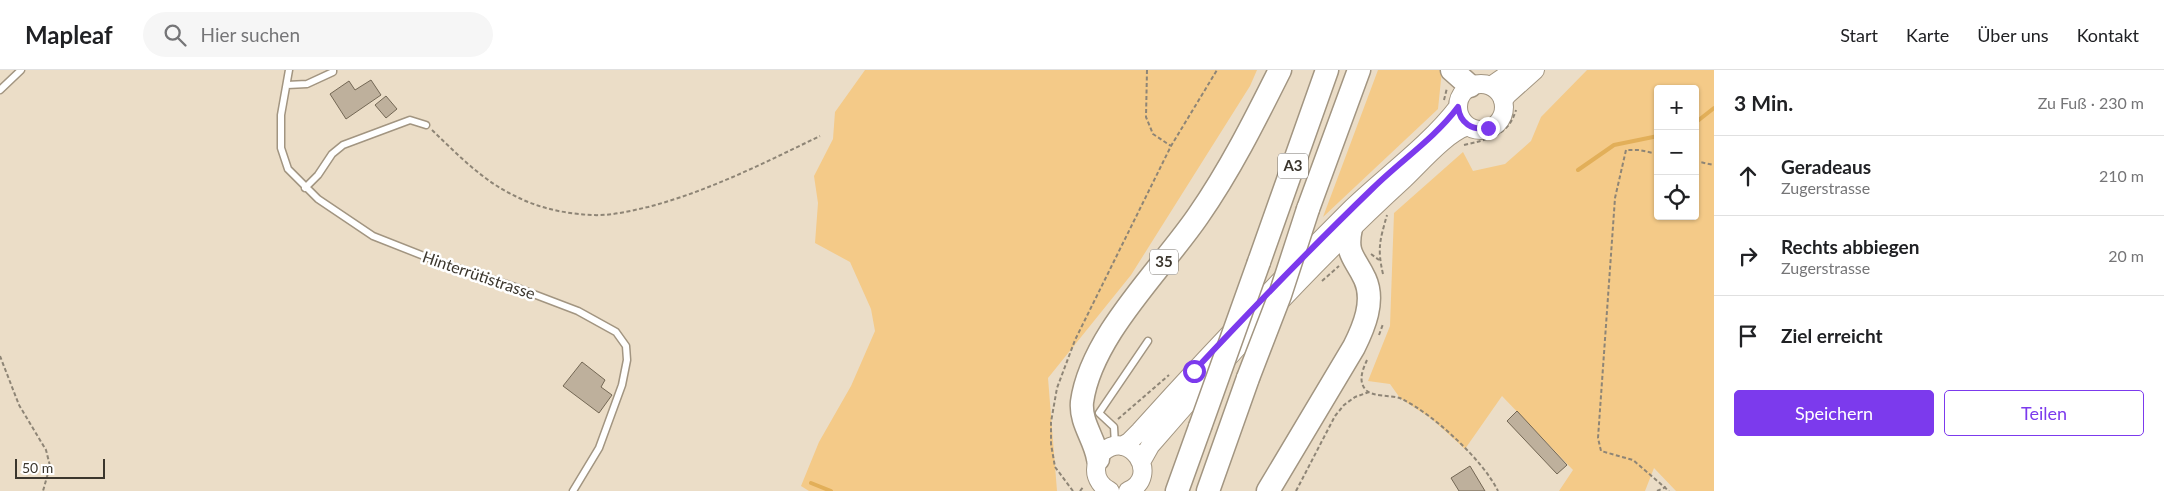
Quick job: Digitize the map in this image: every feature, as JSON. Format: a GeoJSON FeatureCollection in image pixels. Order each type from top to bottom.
{"type":"FeatureCollection","features":[{"type":"Feature","properties":{"kind":"highway","name":"35"},"geometry":{"type":"LineString","coordinates":[[1106,474],[1084,423],[1082,409],[1086,388],[1100,350],[1114,325],[1178,243],[1211,196],[1243,143],[1280,70]]}},
{"type":"Feature","properties":{"kind":"highway","name":"A3"},"geometry":{"type":"LineString","coordinates":[[1178,491],[1328,70]]}},
{"type":"Feature","properties":{"kind":"highway","name":"A3"},"geometry":{"type":"LineString","coordinates":[[1208,491],[1280,295],[1308,209],[1359,70]]}},
{"type":"Feature","properties":{"kind":"highway"},"geometry":{"type":"LineString","coordinates":[[1452,70],[1480,86]]}},
{"type":"Feature","properties":{"kind":"highway"},"geometry":{"type":"LineString","coordinates":[[1268,491],[1354,347],[1364,324],[1368,305],[1368,287],[1351,256],[1348,243],[1351,228]]}},
{"type":"Feature","properties":{"kind":"main road"},"geometry":{"type":"LineString","coordinates":[[1106,474],[1140,431],[1263,296],[1374,187],[1434,133],[1458,107],[1462,93],[1514,70]]}},
{"type":"Feature","properties":{"kind":"main road"},"geometry":{"type":"LineString","coordinates":[[1503,101],[1535,70]]}},
{"type":"Feature","properties":{"kind":"main road"},"geometry":{"type":"LineString","coordinates":[[1458,107],[1461,118],[1468,126],[1481,130],[1494,126],[1502,115],[1503,101],[1500,95],[1480,86]]}},
{"type":"Feature","properties":{"kind":"main road"},"geometry":{"type":"LineString","coordinates":[[1128,491],[1138,484],[1141,477],[1141,462],[1150,446],[1285,294],[1351,228],[1442,144],[1462,128],[1468,126]]}},
{"type":"Feature","properties":{"kind":"main road"},"geometry":{"type":"LineString","coordinates":[[1106,474],[1134,451],[1141,462]]}},
{"type":"Feature","properties":{"kind":"lane"},"geometry":{"type":"LineString","coordinates":[[0,90],[21,70]]}},
{"type":"Feature","properties":{"kind":"lane","name":"Hinterrütistrasse"},"geometry":{"type":"LineString","coordinates":[[289,70],[280,123],[280,148],[288,169],[305,188],[330,208],[372,236],[439,262],[516,287],[569,308],[616,332],[626,346],[627,360],[622,385],[599,448],[574,491]]}},
{"type":"Feature","properties":{"kind":"lane"},"geometry":{"type":"LineString","coordinates":[[287,84],[307,84],[333,72],[333,70]]}},
{"type":"Feature","properties":{"kind":"lane"},"geometry":{"type":"LineString","coordinates":[[305,188],[318,175],[332,154],[343,145],[410,120],[426,125]]}},
{"type":"Feature","properties":{"kind":"lane"},"geometry":{"type":"LineString","coordinates":[[1106,474],[1114,427],[1099,413],[1148,341]]}},
{"type":"Feature","properties":{"kind":"path"},"geometry":{"type":"LineString","coordinates":[[1147,70],[1146,117],[1153,134],[1171,146]]}},
{"type":"Feature","properties":{"kind":"path"},"geometry":{"type":"LineString","coordinates":[[1073,491],[1055,467],[1051,444],[1051,422],[1057,388],[1075,340],[1171,146],[1216,70]]}},
{"type":"Feature","properties":{"kind":"path"},"geometry":{"type":"LineString","coordinates":[[426,125],[471,167],[514,196],[555,211],[592,215],[622,213],[668,202],[732,178],[820,136]]}},
{"type":"Feature","properties":{"kind":"path"},"geometry":{"type":"LineString","coordinates":[[1654,153],[1626,150],[1615,198],[1598,438],[1602,451],[1633,460],[1669,491]]}},
{"type":"Feature","properties":{"kind":"path"},"geometry":{"type":"LineString","coordinates":[[1699,162],[1714,165]]}},
{"type":"Feature","properties":{"kind":"path"},"geometry":{"type":"LineString","coordinates":[[1383,275],[1378,245],[1387,216]]}},
{"type":"Feature","properties":{"kind":"path"},"geometry":{"type":"LineString","coordinates":[[1318,283],[1351,256],[1362,251],[1379,260]]}},
{"type":"Feature","properties":{"kind":"path"},"geometry":{"type":"LineString","coordinates":[[1376,343],[1384,321]]}},
{"type":"Feature","properties":{"kind":"path"},"geometry":{"type":"LineString","coordinates":[[0,356],[19,405],[46,450],[50,466],[43,491]]}},
{"type":"Feature","properties":{"kind":"path"},"geometry":{"type":"LineString","coordinates":[[1368,360],[1361,377],[1363,387],[1369,392],[1400,398],[1432,419],[1486,470],[1498,491]]}},
{"type":"Feature","properties":{"kind":"path"},"geometry":{"type":"LineString","coordinates":[[1296,491],[1334,416],[1355,397],[1369,392]]}},
{"type":"Feature","properties":{"kind":"path"},"geometry":{"type":"LineString","coordinates":[[1657,491],[1666,487]]}},
{"type":"Feature","properties":{"kind":"shaded area"},"geometry":{"type":"Polygon","coordinates":[[[865,70],[1257,70],[1250,86],[1131,275],[1048,378],[1057,491],[809,491],[801,486],[819,442],[851,386],[875,331],[871,309],[850,262],[815,243],[818,203],[814,176],[833,139],[835,112],[865,70]]]}},
{"type":"Feature","properties":{"kind":"shaded area"},"geometry":{"type":"Polygon","coordinates":[[[1378,70],[1442,70],[1438,109],[1323,217],[1378,70]]]}},
{"type":"Feature","properties":{"kind":"shaded area"},"geometry":{"type":"Polygon","coordinates":[[[1587,70],[1714,70],[1714,491],[1676,491],[1654,468],[1645,491],[1559,491],[1573,470],[1502,396],[1465,449],[1432,419],[1400,398],[1390,384],[1368,381],[1390,326],[1394,213],[1463,152],[1473,171],[1505,164],[1531,141],[1541,117],[1587,70]]]}},
{"type":"Feature","properties":{"kind":"building"},"geometry":{"type":"Polygon","coordinates":[[[371,80],[381,95],[346,119],[330,94],[349,81],[355,90],[371,80]]]}},
{"type":"Feature","properties":{"kind":"building"},"geometry":{"type":"Polygon","coordinates":[[[386,96],[397,109],[386,118],[375,105],[386,96]]]}},
{"type":"Feature","properties":{"kind":"building"},"geometry":{"type":"Polygon","coordinates":[[[582,362],[605,380],[601,387],[612,395],[599,413],[563,386],[582,362]]]}},
{"type":"Feature","properties":{"kind":"building"},"geometry":{"type":"Polygon","coordinates":[[[1517,411],[1567,465],[1557,474],[1507,421],[1517,411]]]}},
{"type":"Feature","properties":{"kind":"building"},"geometry":{"type":"Polygon","coordinates":[[[1470,466],[1485,491],[1459,491],[1451,478],[1470,466]]]}},
{"type":"Feature","properties":{"kind":"waterway"},"geometry":{"type":"LineString","coordinates":[[1699,120],[1714,108]]}},
{"type":"Feature","properties":{"kind":"waterway"},"geometry":{"type":"LineString","coordinates":[[1578,170],[1614,145],[1654,137]]}},
{"type":"Feature","properties":{"kind":"waterway"},"geometry":{"type":"LineString","coordinates":[[811,483],[831,491]]}},
{"type":"Feature","properties":{"kind":"route"},"geometry":{"type":"LineString","coordinates":[[1194,371],[1263,296],[1374,187],[1450,118],[1458,107],[1458,113],[1468,126],[1481,130],[1488,128]]}}]}
